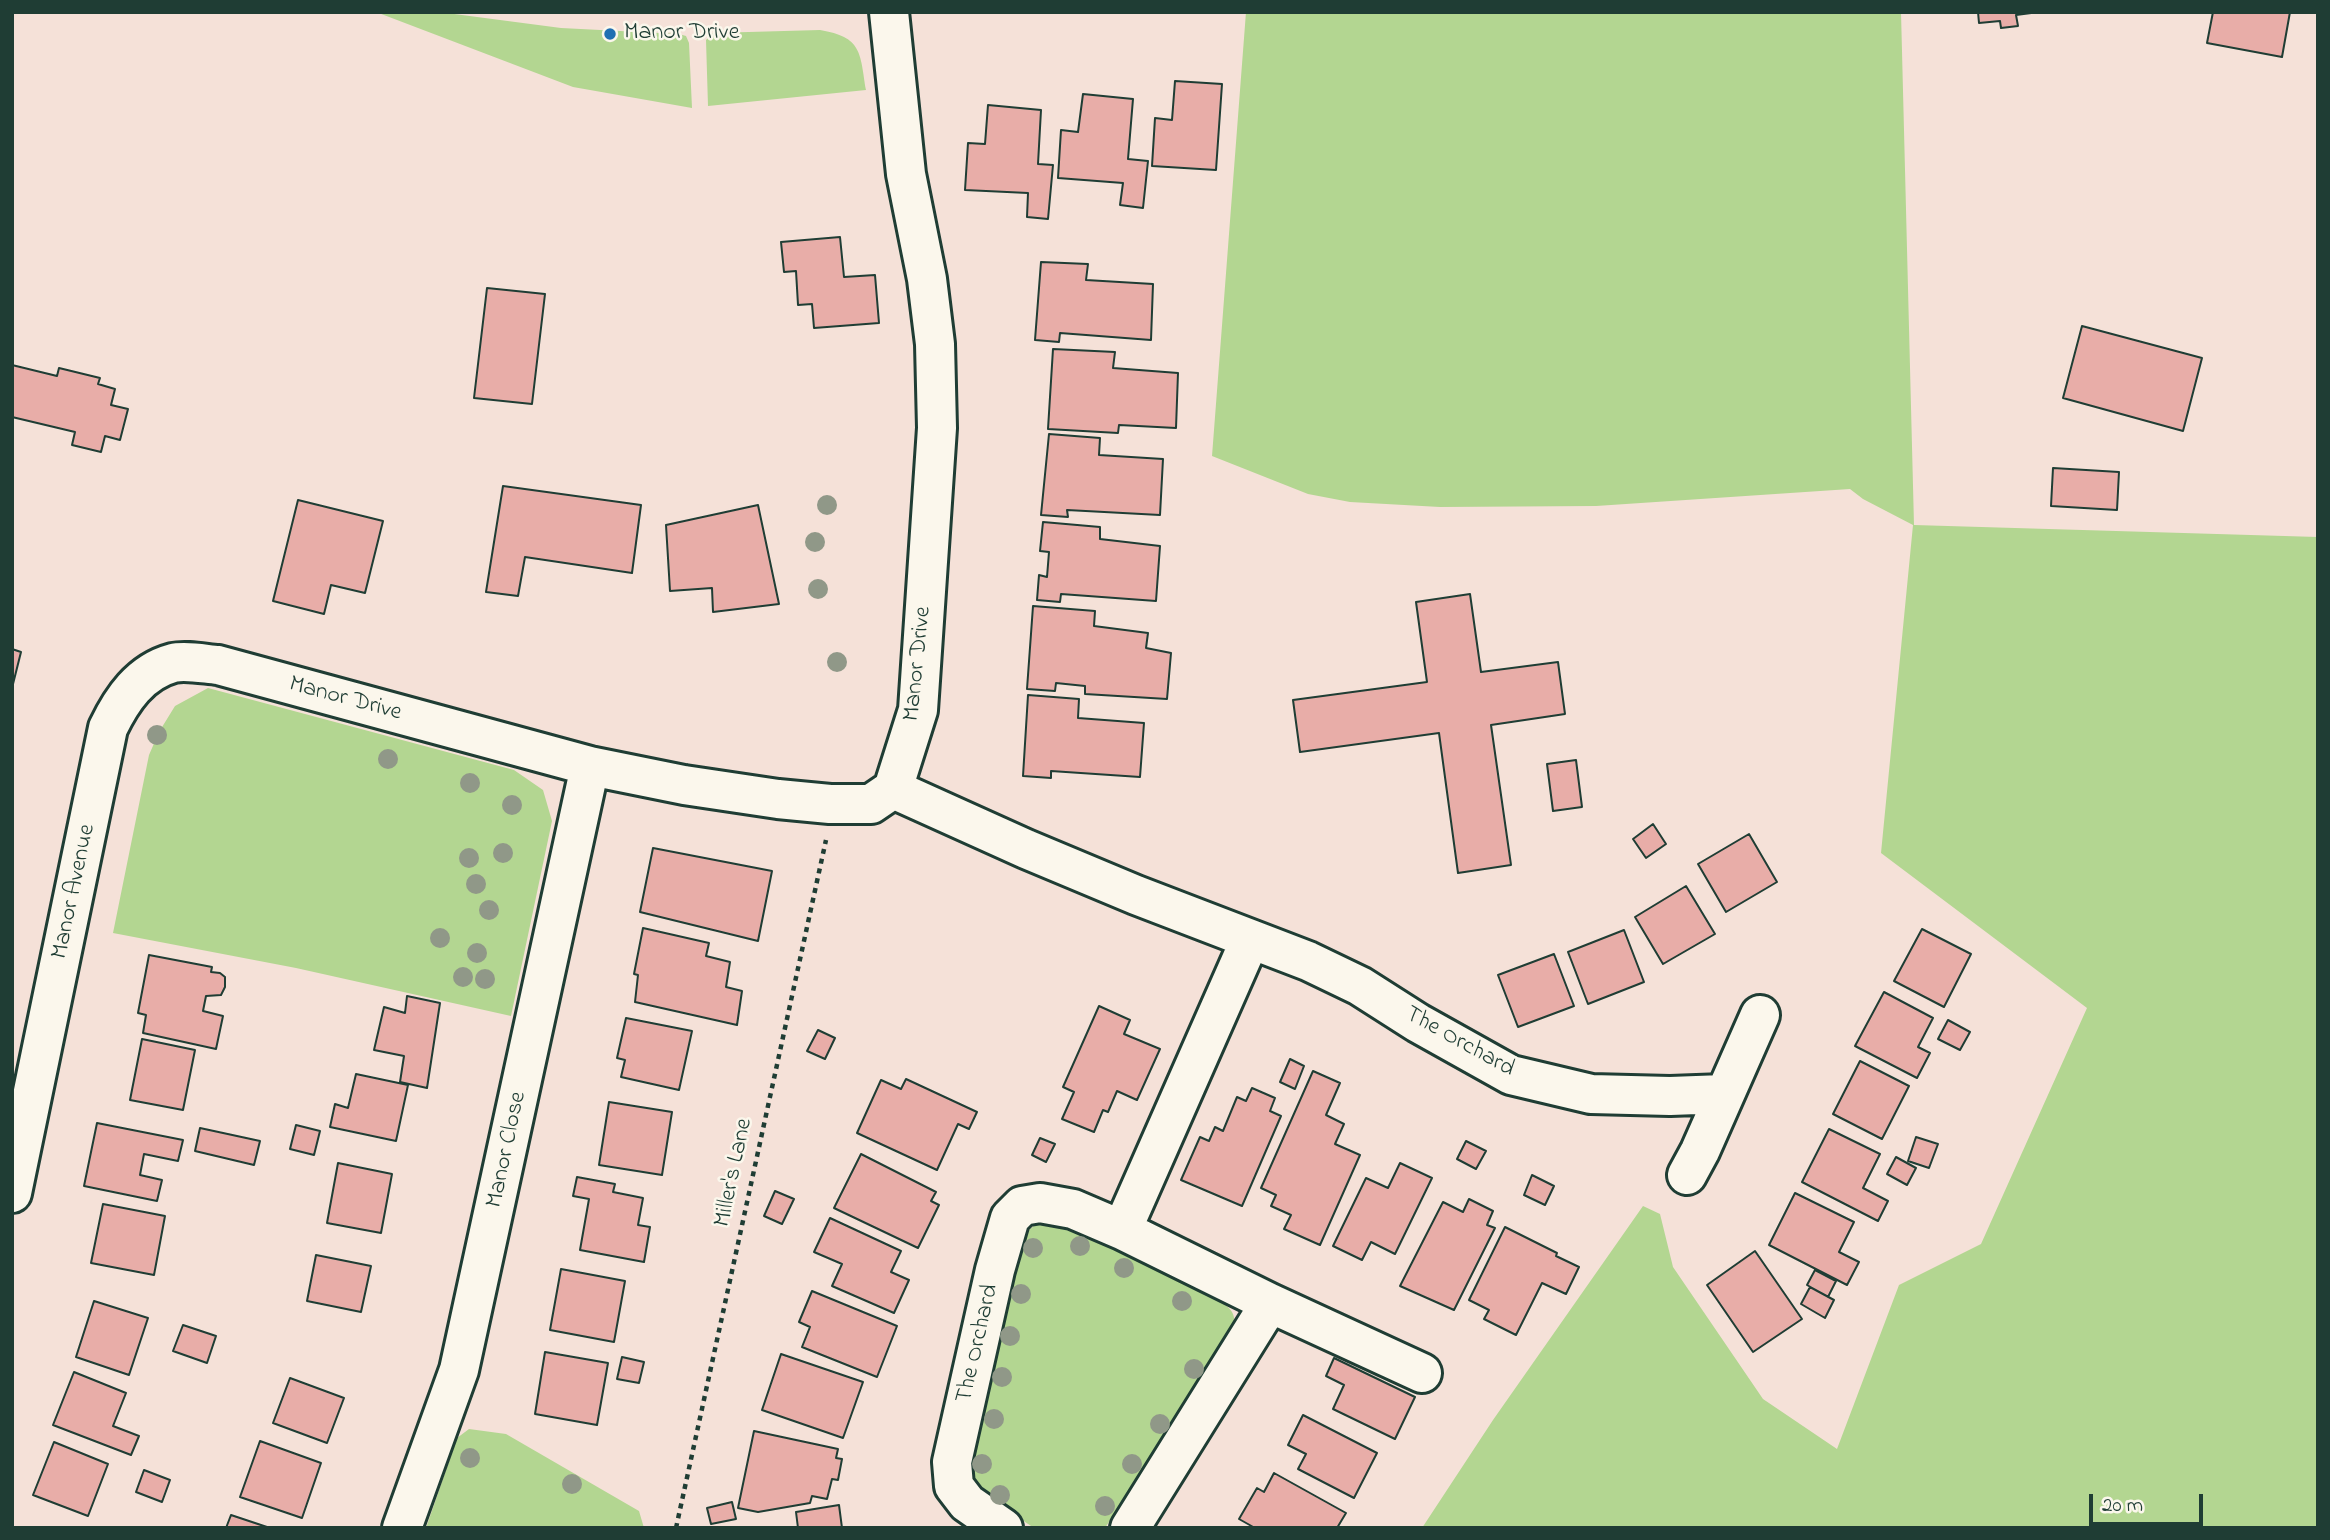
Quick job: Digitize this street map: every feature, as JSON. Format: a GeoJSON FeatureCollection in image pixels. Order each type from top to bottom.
{"type":"FeatureCollection","features":[{"type":"Feature","properties":{"kind":"street","name":"Manor Drive"},"geometry":{"type":"LineString","coordinates":[[218,665],[590,766],[684,785],[830,804],[871,804],[893,789],[918,710],[937,428],[935,344],[927,279],[906,174],[889,12]]}},
{"type":"Feature","properties":{"kind":"street","name":"Manor Avenue"},"geometry":{"type":"LineString","coordinates":[[12,1193],[108,728],[120,702],[149,674],[175,663],[218,665]]}},
{"type":"Feature","properties":{"kind":"street","name":"Manor Close"},"geometry":{"type":"LineString","coordinates":[[402,1528],[459,1370],[590,766]]}},
{"type":"Feature","properties":{"kind":"street","name":"The Orchard"},"geometry":{"type":"LineString","coordinates":[[893,789],[1026,849],[1308,961],[1360,986],[1418,1023],[1511,1074],[1591,1094],[1724,1094]]}},
{"type":"Feature","properties":{"kind":"street"},"geometry":{"type":"LineString","coordinates":[[1122,1230],[1250,940]]}},
{"type":"Feature","properties":{"kind":"street"},"geometry":{"type":"LineString","coordinates":[[1686,1175],[1700,1151],[1760,1015]]}},
{"type":"Feature","properties":{"kind":"street","name":"The Orchard"},"geometry":{"type":"LineString","coordinates":[[1003,1528],[967,1503],[954,1486],[952,1462],[995,1270],[1010,1218],[1022,1206],[1040,1203],[1073,1209],[1422,1373]]}},
{"type":"Feature","properties":{"kind":"street"},"geometry":{"type":"LineString","coordinates":[[1130,1528],[1270,1303]]}},
{"type":"Feature","properties":{"kind":"path","name":"Miller's Lane"},"geometry":{"type":"LineString","coordinates":[[676,1528],[827,836]]}},
{"type":"Feature","properties":{"kind":"green space"},"geometry":{"type":"Polygon","coordinates":[[[376,12],[439,12],[561,28],[686,36],[689,43],[692,108],[573,87],[376,12]]]}},
{"type":"Feature","properties":{"kind":"green space"},"geometry":{"type":"Polygon","coordinates":[[[1246,12],[1901,12],[1914,525],[2318,537],[2318,1528],[1422,1528],[1493,1420],[1643,1206],[1660,1214],[1673,1267],[1763,1399],[1837,1449],[1899,1285],[1981,1244],[2087,1008],[1881,853],[1913,525],[1863,499],[1850,489],[1596,506],[1440,507],[1350,502],[1308,494],[1212,456],[1246,12]]]}},
{"type":"Feature","properties":{"kind":"green space"},"geometry":{"type":"Polygon","coordinates":[[[820,30],[844,37],[856,48],[866,90],[708,106],[706,40],[713,33],[820,30]]]}},
{"type":"Feature","properties":{"kind":"green space"},"geometry":{"type":"Polygon","coordinates":[[[208,688],[514,770],[543,790],[552,821],[511,1016],[296,968],[113,933],[149,755],[175,706],[208,688]]]}},
{"type":"Feature","properties":{"kind":"green space"},"geometry":{"type":"Polygon","coordinates":[[[1050,1221],[1062,1223],[1214,1296],[1231,1310],[1234,1319],[1233,1331],[1105,1528],[1034,1528],[972,1486],[969,1468],[1021,1237],[1036,1224],[1050,1221]]]}},
{"type":"Feature","properties":{"kind":"green space"},"geometry":{"type":"Polygon","coordinates":[[[469,1429],[506,1434],[639,1511],[644,1528],[426,1528],[457,1438],[469,1429]]]}},
{"type":"Feature","properties":{"kind":"building"},"geometry":{"type":"Polygon","coordinates":[[[1978,12],[2039,12],[2016,15],[2018,26],[2001,28],[2000,21],[1979,23],[1978,12]]]}},
{"type":"Feature","properties":{"kind":"building"},"geometry":{"type":"Polygon","coordinates":[[[2213,12],[2290,12],[2282,57],[2207,43],[2213,12]]]}},
{"type":"Feature","properties":{"kind":"building"},"geometry":{"type":"Polygon","coordinates":[[[1175,81],[1222,84],[1216,170],[1152,166],[1155,118],[1172,120],[1175,81]]]}},
{"type":"Feature","properties":{"kind":"building"},"geometry":{"type":"Polygon","coordinates":[[[1083,94],[1133,99],[1128,159],[1148,161],[1143,208],[1120,205],[1123,183],[1058,178],[1061,130],[1078,132],[1083,94]]]}},
{"type":"Feature","properties":{"kind":"building"},"geometry":{"type":"Polygon","coordinates":[[[988,105],[1041,110],[1038,164],[1053,165],[1048,219],[1027,217],[1028,193],[965,190],[968,143],[985,144],[988,105]]]}},
{"type":"Feature","properties":{"kind":"building"},"geometry":{"type":"Polygon","coordinates":[[[840,237],[844,277],[875,275],[879,323],[814,328],[812,304],[798,305],[796,271],[784,272],[781,242],[840,237]]]}},
{"type":"Feature","properties":{"kind":"building"},"geometry":{"type":"Polygon","coordinates":[[[1041,262],[1088,264],[1086,280],[1153,284],[1151,340],[1060,333],[1059,342],[1035,340],[1041,262]]]}},
{"type":"Feature","properties":{"kind":"building"},"geometry":{"type":"Polygon","coordinates":[[[487,288],[545,294],[532,404],[474,398],[487,288]]]}},
{"type":"Feature","properties":{"kind":"building"},"geometry":{"type":"Polygon","coordinates":[[[2082,326],[2202,358],[2183,431],[2063,398],[2082,326]]]}},
{"type":"Feature","properties":{"kind":"building"},"geometry":{"type":"Polygon","coordinates":[[[1053,349],[1115,352],[1113,368],[1178,373],[1176,428],[1119,425],[1118,433],[1048,429],[1053,349]]]}},
{"type":"Feature","properties":{"kind":"building"},"geometry":{"type":"Polygon","coordinates":[[[12,365],[57,376],[59,368],[100,378],[98,384],[115,389],[111,405],[128,409],[120,440],[105,436],[101,452],[72,445],[75,432],[12,417],[12,365]]]}},
{"type":"Feature","properties":{"kind":"building"},"geometry":{"type":"Polygon","coordinates":[[[1049,434],[1100,438],[1099,455],[1163,459],[1160,515],[1067,510],[1068,517],[1041,515],[1049,434]]]}},
{"type":"Feature","properties":{"kind":"building"},"geometry":{"type":"Polygon","coordinates":[[[2053,468],[2119,472],[2117,510],[2051,506],[2053,468]]]}},
{"type":"Feature","properties":{"kind":"building"},"geometry":{"type":"Polygon","coordinates":[[[503,486],[641,505],[632,573],[525,557],[518,596],[486,592],[503,486]]]}},
{"type":"Feature","properties":{"kind":"building"},"geometry":{"type":"Polygon","coordinates":[[[298,500],[383,521],[365,593],[331,585],[324,614],[273,601],[298,500]]]}},
{"type":"Feature","properties":{"kind":"building"},"geometry":{"type":"Polygon","coordinates":[[[758,505],[779,604],[713,612],[712,588],[670,591],[666,525],[758,505]]]}},
{"type":"Feature","properties":{"kind":"building"},"geometry":{"type":"Polygon","coordinates":[[[1043,522],[1100,527],[1100,539],[1160,546],[1156,601],[1061,594],[1060,602],[1037,600],[1039,575],[1047,577],[1049,552],[1040,551],[1043,522]]]}},
{"type":"Feature","properties":{"kind":"building"},"geometry":{"type":"Polygon","coordinates":[[[1470,594],[1481,672],[1558,662],[1565,714],[1491,725],[1511,865],[1458,873],[1439,733],[1300,752],[1293,700],[1427,682],[1416,602],[1470,594]]]}},
{"type":"Feature","properties":{"kind":"building"},"geometry":{"type":"Polygon","coordinates":[[[1033,606],[1095,611],[1094,626],[1148,633],[1146,648],[1171,653],[1167,699],[1085,694],[1085,686],[1056,683],[1055,691],[1027,689],[1033,606]]]}},
{"type":"Feature","properties":{"kind":"building"},"geometry":{"type":"Polygon","coordinates":[[[12,649],[21,652],[12,688],[12,649]]]}},
{"type":"Feature","properties":{"kind":"building"},"geometry":{"type":"Polygon","coordinates":[[[1028,695],[1079,699],[1078,718],[1144,723],[1140,777],[1051,771],[1051,778],[1023,776],[1028,695]]]}},
{"type":"Feature","properties":{"kind":"building"},"geometry":{"type":"Polygon","coordinates":[[[1576,760],[1582,807],[1553,811],[1547,764],[1576,760]]]}},
{"type":"Feature","properties":{"kind":"building"},"geometry":{"type":"Polygon","coordinates":[[[1653,824],[1666,844],[1646,858],[1633,839],[1653,824]]]}},
{"type":"Feature","properties":{"kind":"building"},"geometry":{"type":"Polygon","coordinates":[[[1749,834],[1777,882],[1726,912],[1698,864],[1749,834]]]}},
{"type":"Feature","properties":{"kind":"building"},"geometry":{"type":"Polygon","coordinates":[[[653,848],[772,871],[758,941],[640,912],[653,848]]]}},
{"type":"Feature","properties":{"kind":"building"},"geometry":{"type":"Polygon","coordinates":[[[1686,886],[1715,934],[1663,964],[1635,917],[1686,886]]]}},
{"type":"Feature","properties":{"kind":"building"},"geometry":{"type":"Polygon","coordinates":[[[643,928],[709,943],[706,956],[730,962],[726,987],[742,991],[737,1025],[635,1002],[638,975],[634,974],[643,928]]]}},
{"type":"Feature","properties":{"kind":"building"},"geometry":{"type":"Polygon","coordinates":[[[1922,929],[1971,954],[1944,1007],[1894,981],[1922,929]]]}},
{"type":"Feature","properties":{"kind":"building"},"geometry":{"type":"Polygon","coordinates":[[[1624,930],[1644,982],[1588,1004],[1568,952],[1624,930]]]}},
{"type":"Feature","properties":{"kind":"building"},"geometry":{"type":"Polygon","coordinates":[[[1554,954],[1574,1006],[1518,1027],[1498,975],[1554,954]]]}},
{"type":"Feature","properties":{"kind":"building"},"geometry":{"type":"Polygon","coordinates":[[[149,955],[212,967],[211,972],[225,977],[225,987],[221,995],[206,996],[203,1011],[223,1016],[216,1049],[143,1033],[146,1015],[138,1013],[149,955]]]}},
{"type":"Feature","properties":{"kind":"building"},"geometry":{"type":"Polygon","coordinates":[[[1884,992],[1933,1018],[1918,1047],[1930,1053],[1917,1078],[1855,1046],[1884,992]]]}},
{"type":"Feature","properties":{"kind":"building"},"geometry":{"type":"Polygon","coordinates":[[[407,996],[440,1003],[427,1088],[400,1082],[404,1056],[374,1050],[384,1007],[405,1013],[407,996]]]}},
{"type":"Feature","properties":{"kind":"building"},"geometry":{"type":"Polygon","coordinates":[[[1099,1006],[1130,1020],[1124,1034],[1160,1049],[1137,1100],[1117,1091],[1108,1112],[1103,1110],[1094,1132],[1062,1119],[1074,1092],[1063,1087],[1099,1006]]]}},
{"type":"Feature","properties":{"kind":"building"},"geometry":{"type":"Polygon","coordinates":[[[626,1018],[692,1031],[679,1090],[621,1077],[625,1060],[617,1058],[626,1018]]]}},
{"type":"Feature","properties":{"kind":"building"},"geometry":{"type":"Polygon","coordinates":[[[1948,1020],[1970,1032],[1960,1050],[1938,1039],[1948,1020]]]}},
{"type":"Feature","properties":{"kind":"building"},"geometry":{"type":"Polygon","coordinates":[[[818,1030],[835,1038],[825,1059],[807,1051],[818,1030]]]}},
{"type":"Feature","properties":{"kind":"building"},"geometry":{"type":"Polygon","coordinates":[[[142,1039],[195,1050],[183,1110],[130,1100],[142,1039]]]}},
{"type":"Feature","properties":{"kind":"building"},"geometry":{"type":"Polygon","coordinates":[[[1290,1059],[1304,1066],[1295,1089],[1280,1082],[1290,1059]]]}},
{"type":"Feature","properties":{"kind":"building"},"geometry":{"type":"Polygon","coordinates":[[[1860,1061],[1909,1086],[1882,1139],[1833,1114],[1860,1061]]]}},
{"type":"Feature","properties":{"kind":"building"},"geometry":{"type":"Polygon","coordinates":[[[1313,1071],[1340,1083],[1326,1115],[1344,1124],[1335,1144],[1360,1155],[1320,1245],[1284,1229],[1291,1215],[1271,1206],[1276,1195],[1261,1188],[1313,1071]]]}},
{"type":"Feature","properties":{"kind":"building"},"geometry":{"type":"Polygon","coordinates":[[[356,1074],[408,1085],[396,1141],[330,1127],[335,1104],[348,1108],[356,1074]]]}},
{"type":"Feature","properties":{"kind":"building"},"geometry":{"type":"Polygon","coordinates":[[[906,1079],[977,1112],[969,1129],[958,1124],[937,1170],[857,1133],[881,1080],[901,1089],[906,1079]]]}},
{"type":"Feature","properties":{"kind":"building"},"geometry":{"type":"Polygon","coordinates":[[[1252,1088],[1275,1098],[1270,1111],[1281,1116],[1242,1206],[1181,1180],[1200,1137],[1209,1141],[1215,1127],[1223,1131],[1237,1097],[1246,1101],[1252,1088]]]}},
{"type":"Feature","properties":{"kind":"building"},"geometry":{"type":"Polygon","coordinates":[[[609,1102],[672,1112],[662,1175],[599,1165],[609,1102]]]}},
{"type":"Feature","properties":{"kind":"building"},"geometry":{"type":"Polygon","coordinates":[[[97,1123],[183,1140],[178,1161],[144,1154],[140,1175],[162,1180],[157,1201],[84,1186],[97,1123]]]}},
{"type":"Feature","properties":{"kind":"building"},"geometry":{"type":"Polygon","coordinates":[[[296,1125],[320,1131],[314,1155],[290,1149],[296,1125]]]}},
{"type":"Feature","properties":{"kind":"building"},"geometry":{"type":"Polygon","coordinates":[[[200,1128],[260,1141],[254,1165],[195,1151],[200,1128]]]}},
{"type":"Feature","properties":{"kind":"building"},"geometry":{"type":"Polygon","coordinates":[[[1829,1129],[1880,1154],[1863,1188],[1888,1201],[1878,1221],[1802,1182],[1829,1129]]]}},
{"type":"Feature","properties":{"kind":"building"},"geometry":{"type":"Polygon","coordinates":[[[1916,1137],[1938,1144],[1929,1168],[1908,1161],[1916,1137]]]}},
{"type":"Feature","properties":{"kind":"building"},"geometry":{"type":"Polygon","coordinates":[[[1040,1138],[1055,1144],[1046,1162],[1032,1155],[1040,1138]]]}},
{"type":"Feature","properties":{"kind":"building"},"geometry":{"type":"Polygon","coordinates":[[[1466,1141],[1486,1151],[1476,1169],[1457,1159],[1466,1141]]]}},
{"type":"Feature","properties":{"kind":"building"},"geometry":{"type":"Polygon","coordinates":[[[861,1154],[936,1192],[931,1201],[939,1205],[918,1248],[834,1208],[861,1154]]]}},
{"type":"Feature","properties":{"kind":"building"},"geometry":{"type":"Polygon","coordinates":[[[1896,1157],[1916,1168],[1907,1185],[1887,1174],[1896,1157]]]}},
{"type":"Feature","properties":{"kind":"building"},"geometry":{"type":"Polygon","coordinates":[[[338,1163],[392,1174],[381,1233],[327,1223],[338,1163]]]}},
{"type":"Feature","properties":{"kind":"building"},"geometry":{"type":"Polygon","coordinates":[[[1400,1163],[1432,1178],[1395,1254],[1371,1242],[1362,1260],[1333,1246],[1366,1178],[1388,1188],[1400,1163]]]}},
{"type":"Feature","properties":{"kind":"building"},"geometry":{"type":"Polygon","coordinates":[[[1532,1175],[1554,1186],[1545,1205],[1524,1195],[1532,1175]]]}},
{"type":"Feature","properties":{"kind":"building"},"geometry":{"type":"Polygon","coordinates":[[[577,1177],[615,1184],[613,1192],[643,1198],[638,1225],[650,1227],[644,1262],[580,1250],[589,1199],[573,1196],[577,1177]]]}},
{"type":"Feature","properties":{"kind":"building"},"geometry":{"type":"Polygon","coordinates":[[[775,1191],[794,1199],[782,1224],[764,1216],[775,1191]]]}},
{"type":"Feature","properties":{"kind":"building"},"geometry":{"type":"Polygon","coordinates":[[[1795,1193],[1854,1222],[1839,1252],[1859,1262],[1847,1285],[1769,1245],[1795,1193]]]}},
{"type":"Feature","properties":{"kind":"building"},"geometry":{"type":"Polygon","coordinates":[[[1469,1199],[1493,1211],[1487,1225],[1495,1228],[1454,1310],[1400,1286],[1443,1202],[1463,1212],[1469,1199]]]}},
{"type":"Feature","properties":{"kind":"building"},"geometry":{"type":"Polygon","coordinates":[[[103,1204],[165,1216],[154,1275],[91,1263],[103,1204]]]}},
{"type":"Feature","properties":{"kind":"building"},"geometry":{"type":"Polygon","coordinates":[[[830,1218],[901,1251],[891,1272],[909,1280],[894,1313],[832,1286],[842,1264],[814,1252],[830,1218]]]}},
{"type":"Feature","properties":{"kind":"building"},"geometry":{"type":"Polygon","coordinates":[[[1505,1227],[1579,1267],[1566,1294],[1542,1283],[1516,1335],[1484,1319],[1489,1310],[1469,1300],[1505,1227]]]}},
{"type":"Feature","properties":{"kind":"building"},"geometry":{"type":"Polygon","coordinates":[[[1755,1251],[1802,1319],[1753,1352],[1707,1285],[1755,1251]]]}},
{"type":"Feature","properties":{"kind":"building"},"geometry":{"type":"Polygon","coordinates":[[[316,1255],[371,1266],[361,1312],[307,1301],[316,1255]]]}},
{"type":"Feature","properties":{"kind":"building"},"geometry":{"type":"Polygon","coordinates":[[[561,1269],[625,1281],[614,1342],[550,1330],[561,1269]]]}},
{"type":"Feature","properties":{"kind":"building"},"geometry":{"type":"Polygon","coordinates":[[[1815,1270],[1836,1281],[1828,1297],[1807,1285],[1815,1270]]]}},
{"type":"Feature","properties":{"kind":"building"},"geometry":{"type":"Polygon","coordinates":[[[1810,1287],[1834,1300],[1825,1318],[1801,1304],[1810,1287]]]}},
{"type":"Feature","properties":{"kind":"building"},"geometry":{"type":"Polygon","coordinates":[[[812,1291],[897,1326],[877,1377],[802,1347],[810,1327],[799,1322],[812,1291]]]}},
{"type":"Feature","properties":{"kind":"building"},"geometry":{"type":"Polygon","coordinates":[[[94,1301],[148,1318],[129,1375],[76,1357],[94,1301]]]}},
{"type":"Feature","properties":{"kind":"building"},"geometry":{"type":"Polygon","coordinates":[[[183,1325],[216,1336],[207,1363],[173,1351],[183,1325]]]}},
{"type":"Feature","properties":{"kind":"building"},"geometry":{"type":"Polygon","coordinates":[[[545,1352],[608,1363],[597,1425],[535,1414],[545,1352]]]}},
{"type":"Feature","properties":{"kind":"building"},"geometry":{"type":"Polygon","coordinates":[[[781,1354],[863,1382],[843,1438],[762,1410],[781,1354]]]}},
{"type":"Feature","properties":{"kind":"building"},"geometry":{"type":"Polygon","coordinates":[[[622,1357],[644,1362],[639,1383],[617,1379],[622,1357]]]}},
{"type":"Feature","properties":{"kind":"building"},"geometry":{"type":"Polygon","coordinates":[[[1334,1358],[1415,1397],[1395,1439],[1333,1409],[1344,1385],[1326,1376],[1334,1358]]]}},
{"type":"Feature","properties":{"kind":"building"},"geometry":{"type":"Polygon","coordinates":[[[74,1372],[126,1393],[113,1426],[139,1436],[131,1455],[53,1425],[74,1372]]]}},
{"type":"Feature","properties":{"kind":"building"},"geometry":{"type":"Polygon","coordinates":[[[290,1378],[344,1398],[327,1443],[273,1423],[290,1378]]]}},
{"type":"Feature","properties":{"kind":"building"},"geometry":{"type":"Polygon","coordinates":[[[1303,1415],[1377,1453],[1354,1498],[1298,1469],[1306,1454],[1288,1445],[1303,1415]]]}},
{"type":"Feature","properties":{"kind":"building"},"geometry":{"type":"Polygon","coordinates":[[[754,1431],[838,1449],[836,1458],[842,1459],[838,1480],[832,1479],[827,1499],[812,1496],[810,1503],[758,1512],[738,1508],[754,1431]]]}},
{"type":"Feature","properties":{"kind":"building"},"geometry":{"type":"Polygon","coordinates":[[[260,1441],[321,1463],[302,1518],[240,1497],[260,1441]]]}},
{"type":"Feature","properties":{"kind":"building"},"geometry":{"type":"Polygon","coordinates":[[[54,1442],[108,1464],[88,1516],[33,1495],[54,1442]]]}},
{"type":"Feature","properties":{"kind":"building"},"geometry":{"type":"Polygon","coordinates":[[[144,1470],[170,1480],[162,1502],[136,1492],[144,1470]]]}},
{"type":"Feature","properties":{"kind":"building"},"geometry":{"type":"Polygon","coordinates":[[[1274,1473],[1346,1513],[1337,1528],[1255,1528],[1239,1519],[1257,1488],[1264,1492],[1274,1473]]]}},
{"type":"Feature","properties":{"kind":"building"},"geometry":{"type":"Polygon","coordinates":[[[732,1502],[736,1519],[711,1524],[707,1508],[732,1502]]]}},
{"type":"Feature","properties":{"kind":"building"},"geometry":{"type":"Polygon","coordinates":[[[839,1505],[842,1528],[798,1528],[796,1512],[839,1505]]]}},
{"type":"Feature","properties":{"kind":"building"},"geometry":{"type":"Polygon","coordinates":[[[231,1515],[270,1528],[226,1528],[231,1515]]]}},
{"type":"Feature","properties":{"kind":"place","name":"Manor Drive"},"geometry":{"type":"Point","coordinates":[610,34]}}]}
